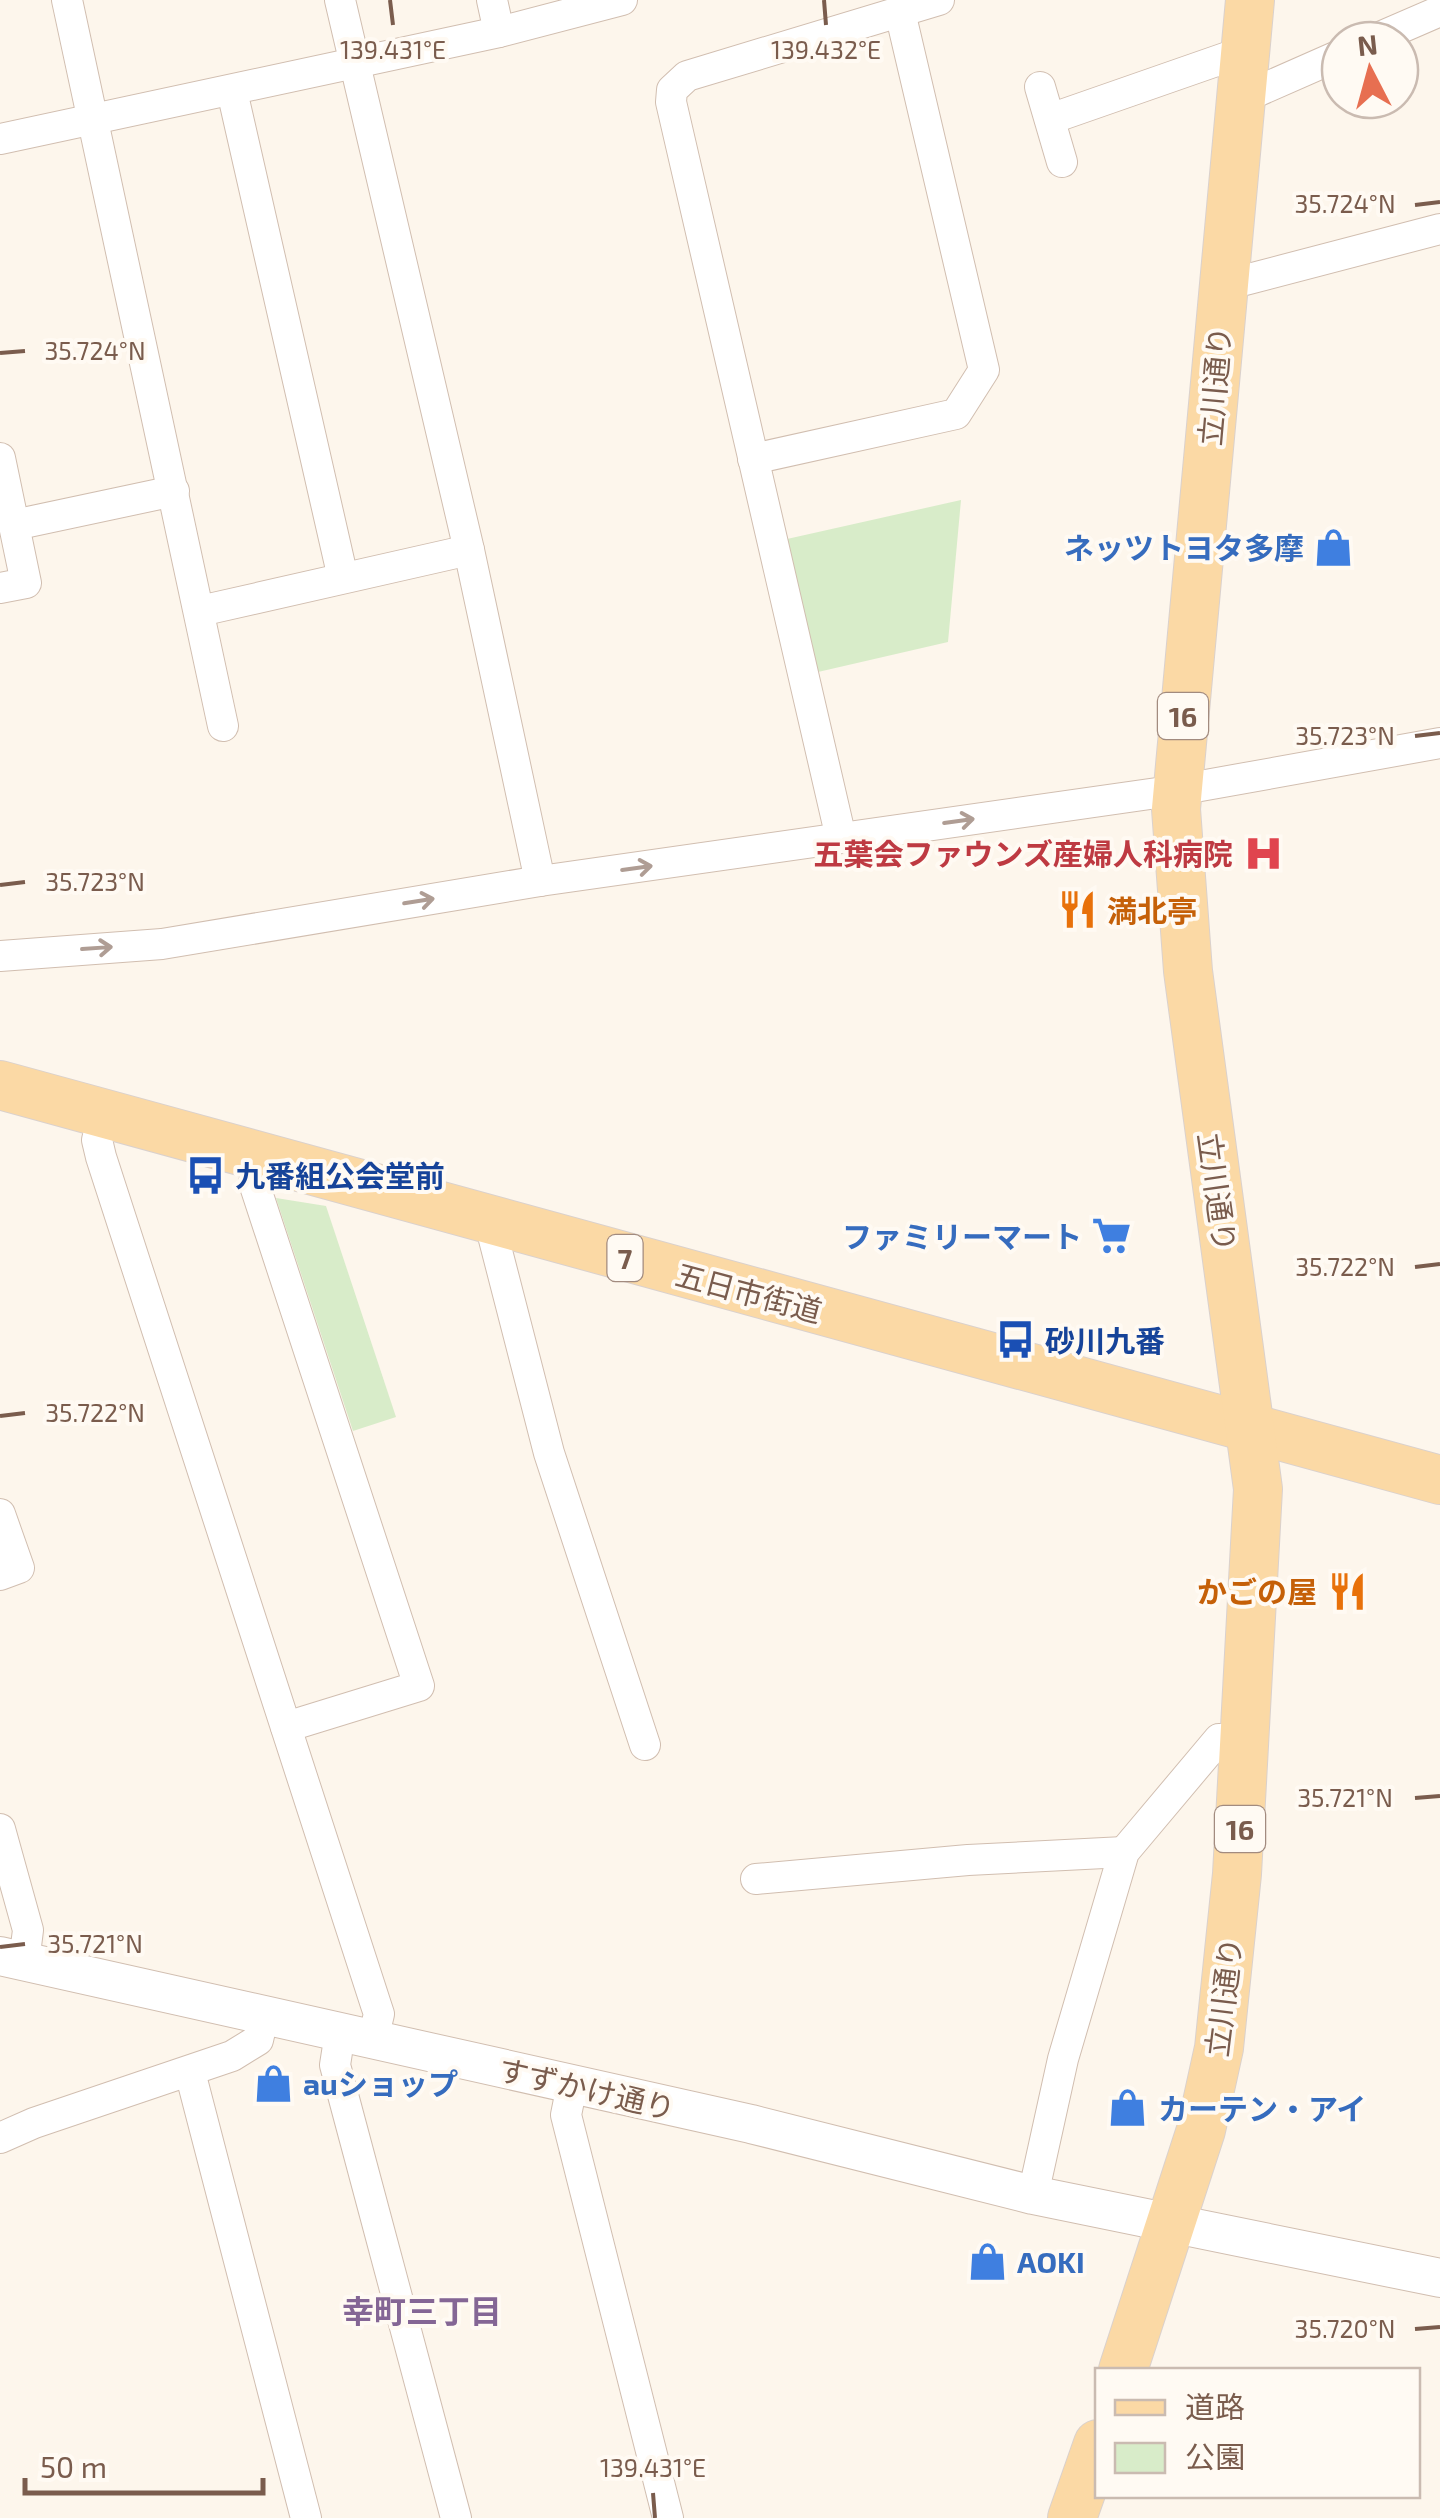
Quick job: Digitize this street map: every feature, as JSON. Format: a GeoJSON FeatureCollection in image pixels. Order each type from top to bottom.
{"type":"FeatureCollection","features":[{"type":"Feature","properties":{"kind":"main road","name":"立川通り"},"geometry":{"type":"LineString","coordinates":[[1124,2368],[1173,2221],[1219,2048],[1246,1740],[1258,1489],[1188,971],[1178,790],[1240,99],[1252,15]]}},
{"type":"Feature","properties":{"kind":"main road","name":"五日市街道"},"geometry":{"type":"LineString","coordinates":[[0,1085],[1440,1480]]}},
{"type":"Feature","properties":{"kind":"main road"},"geometry":{"type":"LineString","coordinates":[[1072,2518],[1095,2453]]}},
{"type":"Feature","properties":{"kind":"street"},"geometry":{"type":"LineString","coordinates":[[67,0],[223,726]]}},
{"type":"Feature","properties":{"kind":"street"},"geometry":{"type":"LineString","coordinates":[[340,0],[469,550],[540,882]]}},
{"type":"Feature","properties":{"kind":"street"},"geometry":{"type":"LineString","coordinates":[[492,0],[499,32]]}},
{"type":"Feature","properties":{"kind":"street"},"geometry":{"type":"LineString","coordinates":[[0,139],[499,32],[622,0]]}},
{"type":"Feature","properties":{"kind":"street"},"geometry":{"type":"LineString","coordinates":[[841,838],[670,102],[672,90],[686,76],[939,0]]}},
{"type":"Feature","properties":{"kind":"street"},"geometry":{"type":"LineString","coordinates":[[753,459],[956,414],[984,370],[900,12]]}},
{"type":"Feature","properties":{"kind":"street"},"geometry":{"type":"LineString","coordinates":[[1050,119],[1252,15]]}},
{"type":"Feature","properties":{"kind":"street"},"geometry":{"type":"LineString","coordinates":[[1240,99],[1320,64]]}},
{"type":"Feature","properties":{"kind":"street"},"geometry":{"type":"LineString","coordinates":[[1040,87],[1062,162]]}},
{"type":"Feature","properties":{"kind":"street"},"geometry":{"type":"LineString","coordinates":[[232,90],[344,578]]}},
{"type":"Feature","properties":{"kind":"street"},"geometry":{"type":"LineString","coordinates":[[1225,280],[1245,280],[1440,229]]}},
{"type":"Feature","properties":{"kind":"street"},"geometry":{"type":"LineString","coordinates":[[0,458],[26,583],[0,588]]}},
{"type":"Feature","properties":{"kind":"street"},"geometry":{"type":"LineString","coordinates":[[14,524],[174,491]]}},
{"type":"Feature","properties":{"kind":"street"},"geometry":{"type":"LineString","coordinates":[[200,611],[469,550]]}},
{"type":"Feature","properties":{"kind":"street"},"geometry":{"type":"LineString","coordinates":[[0,956],[162,944],[540,882],[1178,790],[1440,743]]}},
{"type":"Feature","properties":{"kind":"street"},"geometry":{"type":"LineString","coordinates":[[104,1114],[96,1140],[101,1157],[379,2014],[356,2036],[336,2065],[456,2518]]}},
{"type":"Feature","properties":{"kind":"street"},"geometry":{"type":"LineString","coordinates":[[260,1155],[254,1183],[419,1686],[286,1727]]}},
{"type":"Feature","properties":{"kind":"street"},"geometry":{"type":"LineString","coordinates":[[489,1220],[549,1453],[646,1745]]}},
{"type":"Feature","properties":{"kind":"street"},"geometry":{"type":"LineString","coordinates":[[0,1514],[19,1568],[0,1575]]}},
{"type":"Feature","properties":{"kind":"street"},"geometry":{"type":"LineString","coordinates":[[1033,2196],[1064,2059],[1124,1852],[1219,1739],[1246,1740]]}},
{"type":"Feature","properties":{"kind":"street"},"geometry":{"type":"LineString","coordinates":[[0,1829],[28,1930],[12,1959]]}},
{"type":"Feature","properties":{"kind":"street"},"geometry":{"type":"LineString","coordinates":[[756,1879],[968,1860],[1124,1852]]}},
{"type":"Feature","properties":{"kind":"street","name":"すずかけ通り"},"geometry":{"type":"LineString","coordinates":[[12,1959],[752,2124],[1033,2196],[1173,2221],[1440,2278]]}},
{"type":"Feature","properties":{"kind":"street"},"geometry":{"type":"LineString","coordinates":[[0,2138],[34,2122],[232,2056],[258,2040],[263,2018]]}},
{"type":"Feature","properties":{"kind":"street"},"geometry":{"type":"LineString","coordinates":[[190,2072],[306,2518]]}},
{"type":"Feature","properties":{"kind":"street"},"geometry":{"type":"LineString","coordinates":[[572,2085],[566,2115],[668,2518]]}},
{"type":"Feature","properties":{"kind":"green space"},"geometry":{"type":"Polygon","coordinates":[[[961,500],[948,642],[818,672],[787,539],[961,500]]]}},
{"type":"Feature","properties":{"kind":"green space"},"geometry":{"type":"Polygon","coordinates":[[[276,1198],[326,1206],[396,1417],[353,1431],[276,1198]]]}},
{"type":"Feature","properties":{"kind":"place","name":"ネッツトヨタ多摩"},"geometry":{"type":"Point","coordinates":[1334,547]}},
{"type":"Feature","properties":{"kind":"place","name":"五葉会ファウンズ産婦人科病院"},"geometry":{"type":"Point","coordinates":[1263,853]}},
{"type":"Feature","properties":{"kind":"place","name":"満北亭"},"geometry":{"type":"Point","coordinates":[1077,910]}},
{"type":"Feature","properties":{"kind":"place","name":"九番組公会堂前"},"geometry":{"type":"Point","coordinates":[205,1175]}},
{"type":"Feature","properties":{"kind":"place","name":"ファミリーマート"},"geometry":{"type":"Point","coordinates":[1112,1236]}},
{"type":"Feature","properties":{"kind":"place","name":"砂川九番"},"geometry":{"type":"Point","coordinates":[1015,1340]}},
{"type":"Feature","properties":{"kind":"place","name":"かごの屋"},"geometry":{"type":"Point","coordinates":[1347,1591]}},
{"type":"Feature","properties":{"kind":"place","name":"auショップ"},"geometry":{"type":"Point","coordinates":[273,2083]}},
{"type":"Feature","properties":{"kind":"place","name":"カーテン・アイ"},"geometry":{"type":"Point","coordinates":[1128,2108]}},
{"type":"Feature","properties":{"kind":"place","name":"AOKI"},"geometry":{"type":"Point","coordinates":[987,2261]}},
{"type":"Feature","properties":{"kind":"district","name":"幸町三丁目"},"geometry":{"type":"Point","coordinates":[422,2310]}}]}
